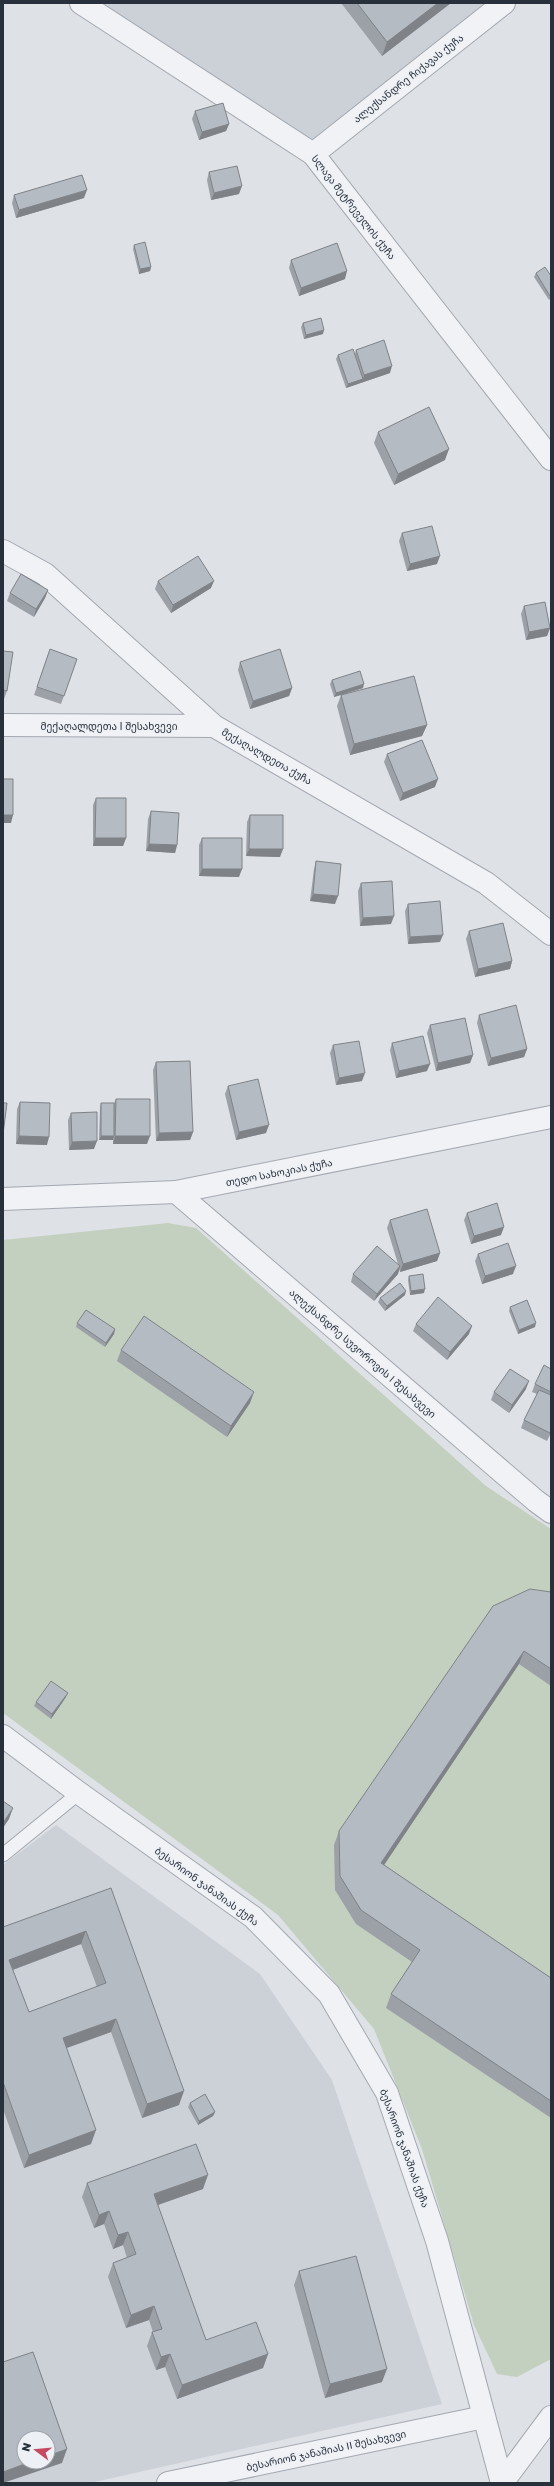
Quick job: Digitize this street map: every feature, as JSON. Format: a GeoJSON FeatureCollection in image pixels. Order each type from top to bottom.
{"type":"FeatureCollection","features":[{"type":"Feature","properties":{"kind":"street","name":"სლავა მეტრეველის ქუჩა"},"geometry":{"type":"LineString","coordinates":[[81,3],[313,154],[551,459]]}},
{"type":"Feature","properties":{"kind":"street","name":"ალექსანდრე ჩიქავას ქუჩა"},"geometry":{"type":"LineString","coordinates":[[313,154],[504,3]]}},
{"type":"Feature","properties":{"kind":"street","name":"მექაღალდეთა ქუჩა"},"geometry":{"type":"LineString","coordinates":[[3,551],[45,574],[214,726],[486,882],[551,934]]}},
{"type":"Feature","properties":{"kind":"street","name":"მექაღალდეთა I შესახვევი"},"geometry":{"type":"LineString","coordinates":[[3,725],[214,726]]}},
{"type":"Feature","properties":{"kind":"street","name":"თედო სახოკიას ქუჩა"},"geometry":{"type":"LineString","coordinates":[[3,1199],[176,1192],[551,1117]]}},
{"type":"Feature","properties":{"kind":"street","name":"ალექსანდრე სუვოროვის I შესახვევი"},"geometry":{"type":"LineString","coordinates":[[176,1192],[530,1496],[551,1512]]}},
{"type":"Feature","properties":{"kind":"street","name":"ბესარიონ ჯანაშიას ქუჩა"},"geometry":{"type":"LineString","coordinates":[[3,1736],[79,1793],[253,1917],[330,1994],[387,2093],[438,2241],[502,2483]]}},
{"type":"Feature","properties":{"kind":"street","name":"ბესარიონ ჯანაშიას II შესახვევი"},"geometry":{"type":"LineString","coordinates":[[168,2483],[484,2416]]}},
{"type":"Feature","properties":{"kind":"street"},"geometry":{"type":"LineString","coordinates":[[502,2483],[551,2417]]}},
{"type":"Feature","properties":{"kind":"lane"},"geometry":{"type":"LineString","coordinates":[[3,1855],[79,1793]]}},
{"type":"Feature","properties":{"kind":"shaded area"},"geometry":{"type":"Polygon","coordinates":[[[91,3],[504,3],[313,154],[91,3]]]}},
{"type":"Feature","properties":{"kind":"shaded area"},"geometry":{"type":"Polygon","coordinates":[[[56,1825],[260,1974],[332,2080],[442,2404],[90,2483],[3,2483],[3,1865],[56,1825]]]}},
{"type":"Feature","properties":{"kind":"green space"},"geometry":{"type":"Polygon","coordinates":[[[168,1223],[196,1228],[486,1486],[551,1529],[551,2359],[517,2377],[497,2374],[474,2325],[422,2149],[374,2029],[278,1915],[3,1713],[3,1240],[168,1223]]]}},
{"type":"Feature","properties":{"kind":"building"},"geometry":{"type":"Polygon","coordinates":[[[357,3],[438,3],[387,42],[357,3]]]}},
{"type":"Feature","properties":{"kind":"building"},"geometry":{"type":"Polygon","coordinates":[[[223,103],[229,124],[202,132],[195,111],[223,103]]]}},
{"type":"Feature","properties":{"kind":"building"},"geometry":{"type":"Polygon","coordinates":[[[237,166],[242,186],[214,193],[209,172],[237,166]]]}},
{"type":"Feature","properties":{"kind":"building"},"geometry":{"type":"Polygon","coordinates":[[[82,175],[87,190],[19,210],[14,195],[82,175]]]}},
{"type":"Feature","properties":{"kind":"building"},"geometry":{"type":"Polygon","coordinates":[[[145,242],[151,267],[140,269],[134,245],[145,242]]]}},
{"type":"Feature","properties":{"kind":"building"},"geometry":{"type":"Polygon","coordinates":[[[337,243],[347,271],[301,288],[291,260],[337,243]]]}},
{"type":"Feature","properties":{"kind":"building"},"geometry":{"type":"Polygon","coordinates":[[[545,267],[551,276],[550,296],[536,273],[545,267]]]}},
{"type":"Feature","properties":{"kind":"building"},"geometry":{"type":"Polygon","coordinates":[[[321,318],[324,330],[306,335],[303,323],[321,318]]]}},
{"type":"Feature","properties":{"kind":"building"},"geometry":{"type":"Polygon","coordinates":[[[384,340],[392,366],[364,375],[356,350],[384,340]]]}},
{"type":"Feature","properties":{"kind":"building"},"geometry":{"type":"Polygon","coordinates":[[[353,349],[363,379],[348,384],[338,355],[353,349]]]}},
{"type":"Feature","properties":{"kind":"building"},"geometry":{"type":"Polygon","coordinates":[[[429,407],[449,449],[398,474],[378,432],[429,407]]]}},
{"type":"Feature","properties":{"kind":"building"},"geometry":{"type":"Polygon","coordinates":[[[432,526],[440,556],[410,564],[402,533],[432,526]]]}},
{"type":"Feature","properties":{"kind":"building"},"geometry":{"type":"Polygon","coordinates":[[[198,556],[214,581],[173,605],[158,581],[198,556]]]}},
{"type":"Feature","properties":{"kind":"building"},"geometry":{"type":"Polygon","coordinates":[[[21,574],[48,590],[36,609],[10,593],[21,574]]]}},
{"type":"Feature","properties":{"kind":"building"},"geometry":{"type":"Polygon","coordinates":[[[545,602],[550,628],[529,632],[524,606],[545,602]]]}},
{"type":"Feature","properties":{"kind":"building"},"geometry":{"type":"Polygon","coordinates":[[[50,649],[77,659],[64,696],[37,687],[50,649]]]}},
{"type":"Feature","properties":{"kind":"building"},"geometry":{"type":"Polygon","coordinates":[[[280,649],[292,688],[253,701],[240,662],[280,649]]]}},
{"type":"Feature","properties":{"kind":"building"},"geometry":{"type":"Polygon","coordinates":[[[3,651],[13,652],[7,691],[3,690],[3,651]]]}},
{"type":"Feature","properties":{"kind":"building"},"geometry":{"type":"Polygon","coordinates":[[[360,671],[364,684],[336,693],[332,680],[360,671]]]}},
{"type":"Feature","properties":{"kind":"building"},"geometry":{"type":"Polygon","coordinates":[[[414,676],[427,725],[354,744],[341,695],[414,676]]]}},
{"type":"Feature","properties":{"kind":"building"},"geometry":{"type":"Polygon","coordinates":[[[422,740],[438,779],[403,793],[387,754],[422,740]]]}},
{"type":"Feature","properties":{"kind":"building"},"geometry":{"type":"Polygon","coordinates":[[[3,779],[13,779],[13,815],[3,815],[3,779]]]}},
{"type":"Feature","properties":{"kind":"building"},"geometry":{"type":"Polygon","coordinates":[[[96,798],[126,798],[126,838],[95,838],[96,798]]]}},
{"type":"Feature","properties":{"kind":"building"},"geometry":{"type":"Polygon","coordinates":[[[151,811],[179,813],[177,845],[149,844],[151,811]]]}},
{"type":"Feature","properties":{"kind":"building"},"geometry":{"type":"Polygon","coordinates":[[[250,815],[283,815],[283,849],[249,849],[250,815]]]}},
{"type":"Feature","properties":{"kind":"building"},"geometry":{"type":"Polygon","coordinates":[[[202,838],[242,838],[242,869],[202,869],[202,838]]]}},
{"type":"Feature","properties":{"kind":"building"},"geometry":{"type":"Polygon","coordinates":[[[316,861],[341,864],[338,896],[313,894],[316,861]]]}},
{"type":"Feature","properties":{"kind":"building"},"geometry":{"type":"Polygon","coordinates":[[[392,881],[394,916],[363,918],[361,883],[392,881]]]}},
{"type":"Feature","properties":{"kind":"building"},"geometry":{"type":"Polygon","coordinates":[[[440,901],[443,935],[410,937],[408,904],[440,901]]]}},
{"type":"Feature","properties":{"kind":"building"},"geometry":{"type":"Polygon","coordinates":[[[503,923],[512,961],[478,969],[469,931],[503,923]]]}},
{"type":"Feature","properties":{"kind":"building"},"geometry":{"type":"Polygon","coordinates":[[[516,1005],[527,1049],[491,1058],[479,1015],[516,1005]]]}},
{"type":"Feature","properties":{"kind":"building"},"geometry":{"type":"Polygon","coordinates":[[[465,1018],[473,1055],[438,1063],[430,1025],[465,1018]]]}},
{"type":"Feature","properties":{"kind":"building"},"geometry":{"type":"Polygon","coordinates":[[[423,1036],[430,1064],[399,1071],[392,1043],[423,1036]]]}},
{"type":"Feature","properties":{"kind":"building"},"geometry":{"type":"Polygon","coordinates":[[[359,1041],[365,1073],[339,1078],[333,1045],[359,1041]]]}},
{"type":"Feature","properties":{"kind":"building"},"geometry":{"type":"Polygon","coordinates":[[[190,1061],[193,1132],[159,1133],[156,1062],[190,1061]]]}},
{"type":"Feature","properties":{"kind":"building"},"geometry":{"type":"Polygon","coordinates":[[[258,1079],[269,1125],[239,1132],[228,1086],[258,1079]]]}},
{"type":"Feature","properties":{"kind":"building"},"geometry":{"type":"Polygon","coordinates":[[[116,1099],[150,1099],[150,1136],[115,1136],[116,1099]]]}},
{"type":"Feature","properties":{"kind":"building"},"geometry":{"type":"Polygon","coordinates":[[[20,1102],[50,1103],[49,1137],[19,1136],[20,1102]]]}},
{"type":"Feature","properties":{"kind":"building"},"geometry":{"type":"Polygon","coordinates":[[[3,1103],[7,1103],[3,1134],[3,1103]]]}},
{"type":"Feature","properties":{"kind":"building"},"geometry":{"type":"Polygon","coordinates":[[[101,1103],[114,1103],[114,1136],[101,1136],[101,1103]]]}},
{"type":"Feature","properties":{"kind":"building"},"geometry":{"type":"Polygon","coordinates":[[[97,1112],[97,1141],[72,1142],[71,1113],[97,1112]]]}},
{"type":"Feature","properties":{"kind":"building"},"geometry":{"type":"Polygon","coordinates":[[[497,1203],[504,1227],[474,1236],[467,1213],[497,1203]]]}},
{"type":"Feature","properties":{"kind":"building"},"geometry":{"type":"Polygon","coordinates":[[[427,1209],[440,1253],[403,1264],[390,1220],[427,1209]]]}},
{"type":"Feature","properties":{"kind":"building"},"geometry":{"type":"Polygon","coordinates":[[[508,1243],[516,1266],[485,1276],[478,1254],[508,1243]]]}},
{"type":"Feature","properties":{"kind":"building"},"geometry":{"type":"Polygon","coordinates":[[[377,1246],[400,1266],[377,1294],[353,1274],[377,1246]]]}},
{"type":"Feature","properties":{"kind":"building"},"geometry":{"type":"Polygon","coordinates":[[[423,1274],[425,1289],[411,1291],[409,1276],[423,1274]]]}},
{"type":"Feature","properties":{"kind":"building"},"geometry":{"type":"Polygon","coordinates":[[[400,1283],[406,1291],[387,1306],[380,1298],[400,1283]]]}},
{"type":"Feature","properties":{"kind":"building"},"geometry":{"type":"Polygon","coordinates":[[[438,1297],[472,1326],[450,1352],[416,1324],[438,1297]]]}},
{"type":"Feature","properties":{"kind":"building"},"geometry":{"type":"Polygon","coordinates":[[[527,1300],[536,1323],[519,1330],[510,1307],[527,1300]]]}},
{"type":"Feature","properties":{"kind":"building"},"geometry":{"type":"Polygon","coordinates":[[[86,1310],[115,1329],[106,1343],[77,1323],[86,1310]]]}},
{"type":"Feature","properties":{"kind":"building"},"geometry":{"type":"Polygon","coordinates":[[[144,1316],[254,1392],[231,1426],[121,1350],[144,1316]]]}},
{"type":"Feature","properties":{"kind":"building"},"geometry":{"type":"Polygon","coordinates":[[[544,1365],[551,1369],[551,1392],[535,1384],[544,1365]]]}},
{"type":"Feature","properties":{"kind":"building"},"geometry":{"type":"Polygon","coordinates":[[[510,1369],[529,1381],[512,1405],[494,1392],[510,1369]]]}},
{"type":"Feature","properties":{"kind":"building"},"geometry":{"type":"Polygon","coordinates":[[[539,1390],[551,1395],[550,1433],[524,1420],[539,1390]]]}},
{"type":"Feature","properties":{"kind":"building"},"geometry":{"type":"Polygon","coordinates":[[[530,1589],[551,1592],[551,1669],[524,1651],[381,1863],[551,1978],[551,2101],[391,1994],[420,1950],[361,1910],[340,1876],[339,1831],[493,1606],[530,1589]]]}},
{"type":"Feature","properties":{"kind":"building"},"geometry":{"type":"Polygon","coordinates":[[[51,1681],[68,1693],[52,1714],[36,1702],[51,1681]]]}},
{"type":"Feature","properties":{"kind":"building"},"geometry":{"type":"Polygon","coordinates":[[[3,1801],[13,1808],[3,1823],[3,1801]]]}},
{"type":"Feature","properties":{"kind":"building"},"geometry":{"type":"Polygon","coordinates":[[[111,1888],[184,2091],[147,2104],[116,2019],[63,2038],[96,2130],[29,2155],[3,2082],[3,1927],[111,1888]],[[86,1931],[9,1960],[29,2012],[106,1983],[86,1931]]]}},
{"type":"Feature","properties":{"kind":"building"},"geometry":{"type":"Polygon","coordinates":[[[205,2094],[215,2112],[199,2121],[190,2103],[205,2094]]]}},
{"type":"Feature","properties":{"kind":"building"},"geometry":{"type":"Polygon","coordinates":[[[196,2144],[208,2175],[154,2194],[206,2340],[256,2322],[268,2354],[182,2385],[170,2354],[161,2357],[152,2332],[162,2329],[154,2306],[131,2315],[113,2263],[136,2254],[128,2232],[118,2235],[109,2211],[99,2215],[87,2183],[196,2144]]]}},
{"type":"Feature","properties":{"kind":"building"},"geometry":{"type":"Polygon","coordinates":[[[356,2256],[387,2369],[330,2384],[299,2271],[356,2256]]]}},
{"type":"Feature","properties":{"kind":"building"},"geometry":{"type":"Polygon","coordinates":[[[33,2352],[67,2449],[56,2453],[56,2430],[16,2430],[16,2467],[3,2472],[3,2362],[33,2352]]]}}]}
